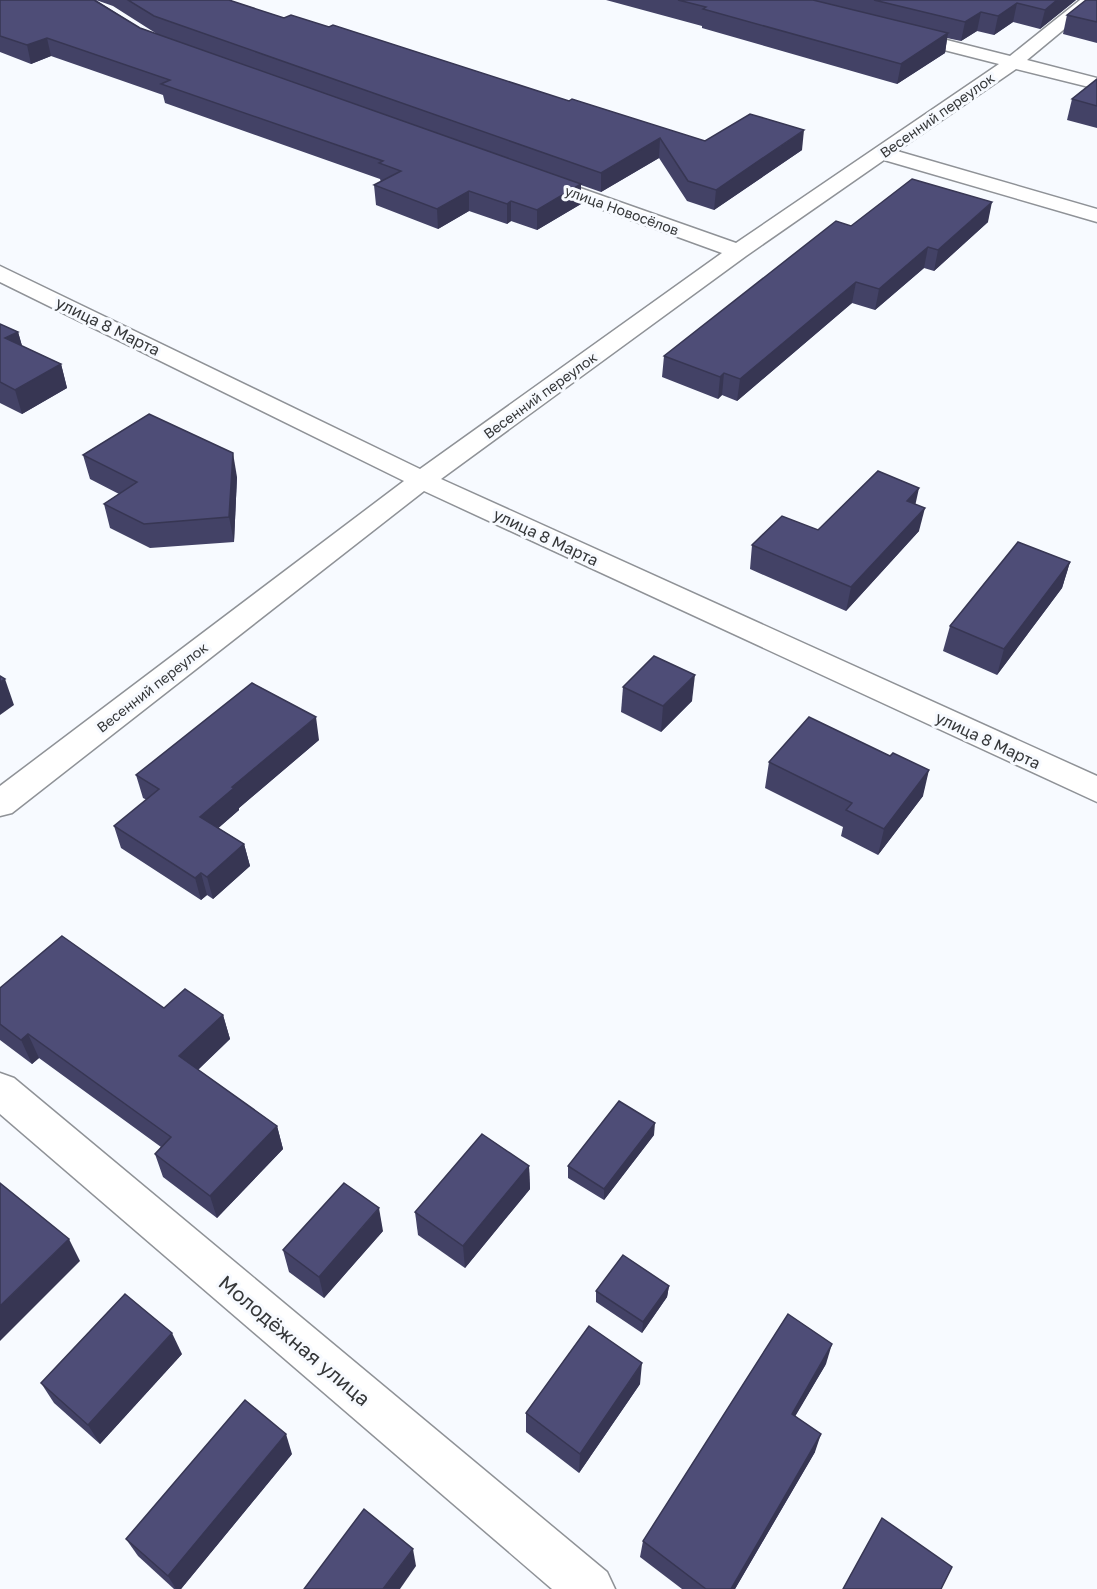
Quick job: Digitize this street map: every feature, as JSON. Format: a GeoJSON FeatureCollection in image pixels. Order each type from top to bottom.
{"type":"FeatureCollection","features":[{"type":"Feature","properties":{"kind":"street","name":"Весенний переулок"},"geometry":{"type":"LineString","coordinates":[[0,804],[422,480],[738,251],[1014,62],[1090,0]]}},
{"type":"Feature","properties":{"kind":"street"},"geometry":{"type":"LineString","coordinates":[[891,31],[1097,84]]}},
{"type":"Feature","properties":{"kind":"street"},"geometry":{"type":"LineString","coordinates":[[882,153],[1097,216]]}},
{"type":"Feature","properties":{"kind":"street","name":"улица Новосёлов"},"geometry":{"type":"LineString","coordinates":[[516,172],[738,251]]}},
{"type":"Feature","properties":{"kind":"street","name":"улица 8 Марта"},"geometry":{"type":"LineString","coordinates":[[0,273],[422,480],[1097,790]]}},
{"type":"Feature","properties":{"kind":"street","name":"Молодёжная улица"},"geometry":{"type":"LineString","coordinates":[[0,1090],[590,1589]]}},
{"type":"Feature","properties":{"kind":"building"},"geometry":{"type":"Polygon","coordinates":[[[0,0],[94,0],[140,28],[581,184],[537,210],[511,201],[507,204],[469,191],[437,209],[374,185],[401,171],[379,163],[383,161],[161,84],[170,80],[47,38],[27,45],[0,36],[0,0]]]}},
{"type":"Feature","properties":{"kind":"building"},"geometry":{"type":"Polygon","coordinates":[[[128,0],[229,0],[284,18],[291,15],[329,27],[333,25],[569,101],[572,99],[705,141],[750,114],[804,130],[716,190],[688,181],[660,138],[601,173],[154,16],[128,0]]]}},
{"type":"Feature","properties":{"kind":"building"},"geometry":{"type":"Polygon","coordinates":[[[678,0],[813,0],[948,33],[901,64],[678,0]]]}},
{"type":"Feature","properties":{"kind":"building"},"geometry":{"type":"Polygon","coordinates":[[[874,0],[1057,0],[1045,10],[1017,3],[998,16],[981,12],[965,22],[874,0]]]}},
{"type":"Feature","properties":{"kind":"building"},"geometry":{"type":"Polygon","coordinates":[[[1086,0],[1097,0],[1097,22],[1067,15],[1086,0]]]}},
{"type":"Feature","properties":{"kind":"building"},"geometry":{"type":"Polygon","coordinates":[[[1097,79],[1097,106],[1072,99],[1097,79]]]}},
{"type":"Feature","properties":{"kind":"building"},"geometry":{"type":"Polygon","coordinates":[[[912,179],[992,202],[938,250],[928,247],[879,289],[856,282],[740,379],[724,373],[720,377],[664,356],[836,221],[851,226],[912,179]]]}},
{"type":"Feature","properties":{"kind":"building"},"geometry":{"type":"Polygon","coordinates":[[[0,324],[18,332],[5,338],[61,364],[15,390],[0,382],[0,324]]]}},
{"type":"Feature","properties":{"kind":"building"},"geometry":{"type":"Polygon","coordinates":[[[149,414],[233,453],[229,517],[144,524],[104,504],[137,482],[83,455],[149,414]]]}},
{"type":"Feature","properties":{"kind":"building"},"geometry":{"type":"Polygon","coordinates":[[[878,471],[919,488],[907,501],[925,508],[851,587],[752,545],[782,516],[818,530],[878,471]]]}},
{"type":"Feature","properties":{"kind":"building"},"geometry":{"type":"Polygon","coordinates":[[[1018,542],[1070,562],[1004,649],[950,626],[1018,542]]]}},
{"type":"Feature","properties":{"kind":"building"},"geometry":{"type":"Polygon","coordinates":[[[654,656],[695,675],[663,706],[623,687],[654,656]]]}},
{"type":"Feature","properties":{"kind":"building"},"geometry":{"type":"Polygon","coordinates":[[[252,683],[316,717],[232,787],[234,788],[200,817],[244,844],[207,877],[201,873],[195,878],[114,826],[159,789],[136,775],[252,683]]]}},
{"type":"Feature","properties":{"kind":"building"},"geometry":{"type":"Polygon","coordinates":[[[809,717],[890,756],[893,753],[929,770],[884,829],[846,810],[852,803],[769,762],[809,717]]]}},
{"type":"Feature","properties":{"kind":"building"},"geometry":{"type":"Polygon","coordinates":[[[62,936],[164,1008],[185,989],[223,1015],[179,1056],[277,1126],[210,1196],[155,1154],[171,1137],[28,1034],[21,1040],[0,1024],[0,988],[62,936]]]}},
{"type":"Feature","properties":{"kind":"building"},"geometry":{"type":"Polygon","coordinates":[[[619,1101],[655,1123],[604,1189],[568,1166],[619,1101]]]}},
{"type":"Feature","properties":{"kind":"building"},"geometry":{"type":"Polygon","coordinates":[[[482,1134],[529,1166],[463,1246],[415,1212],[482,1134]]]}},
{"type":"Feature","properties":{"kind":"building"},"geometry":{"type":"Polygon","coordinates":[[[0,1183],[69,1239],[0,1306],[0,1183]]]}},
{"type":"Feature","properties":{"kind":"building"},"geometry":{"type":"Polygon","coordinates":[[[344,1183],[379,1208],[319,1277],[283,1250],[344,1183]]]}},
{"type":"Feature","properties":{"kind":"building"},"geometry":{"type":"Polygon","coordinates":[[[623,1255],[669,1286],[643,1322],[596,1291],[623,1255]]]}},
{"type":"Feature","properties":{"kind":"building"},"geometry":{"type":"Polygon","coordinates":[[[125,1294],[172,1333],[88,1425],[41,1383],[125,1294]]]}},
{"type":"Feature","properties":{"kind":"building"},"geometry":{"type":"Polygon","coordinates":[[[788,1314],[832,1344],[792,1414],[821,1434],[731,1589],[706,1589],[643,1541],[788,1314]]]}},
{"type":"Feature","properties":{"kind":"building"},"geometry":{"type":"Polygon","coordinates":[[[589,1326],[642,1363],[580,1454],[526,1413],[589,1326]]]}},
{"type":"Feature","properties":{"kind":"building"},"geometry":{"type":"Polygon","coordinates":[[[245,1400],[286,1434],[168,1576],[126,1539],[245,1400]]]}},
{"type":"Feature","properties":{"kind":"building"},"geometry":{"type":"Polygon","coordinates":[[[364,1509],[413,1549],[383,1589],[304,1589],[364,1509]]]}},
{"type":"Feature","properties":{"kind":"building"},"geometry":{"type":"Polygon","coordinates":[[[882,1518],[952,1567],[941,1589],[843,1589],[882,1518]]]}}]}
